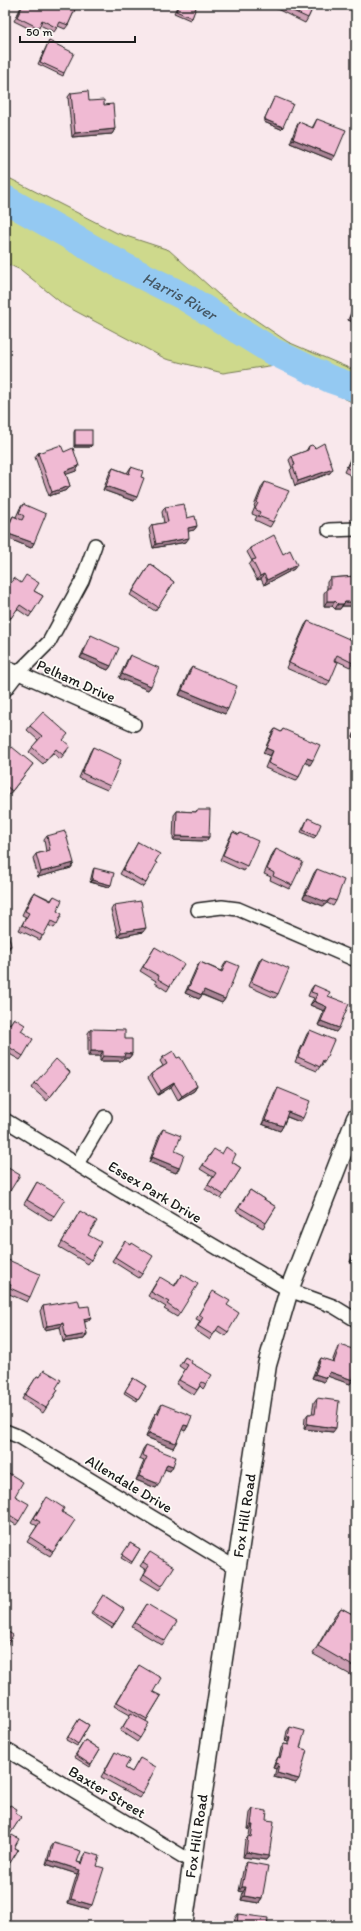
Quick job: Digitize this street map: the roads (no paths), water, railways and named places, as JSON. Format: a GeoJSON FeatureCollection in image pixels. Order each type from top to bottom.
{"type":"FeatureCollection","features":[{"type":"Feature","properties":{"kind":"main road","name":"Fox Hill Road"},"geometry":{"type":"LineString","coordinates":[[183,1926],[267,1364],[289,1290],[356,1118]]}},
{"type":"Feature","properties":{"kind":"street"},"geometry":{"type":"LineString","coordinates":[[329,530],[356,530]]}},
{"type":"Feature","properties":{"kind":"street"},"geometry":{"type":"LineString","coordinates":[[5,690],[18,673],[49,642],[82,581],[95,545]]}},
{"type":"Feature","properties":{"kind":"street","name":"Pelham Drive"},"geometry":{"type":"LineString","coordinates":[[5,667],[134,724]]}},
{"type":"Feature","properties":{"kind":"street"},"geometry":{"type":"LineString","coordinates":[[198,910],[222,907],[238,909],[356,960]]}},
{"type":"Feature","properties":{"kind":"street"},"geometry":{"type":"LineString","coordinates":[[77,1164],[105,1117]]}},
{"type":"Feature","properties":{"kind":"street","name":"Essex Park Drive"},"geometry":{"type":"LineString","coordinates":[[5,1120],[289,1290],[333,1306],[356,1320]]}},
{"type":"Feature","properties":{"kind":"street","name":"Allendale Drive"},"geometry":{"type":"LineString","coordinates":[[5,1431],[20,1437],[236,1568]]}},
{"type":"Feature","properties":{"kind":"street","name":"Baxter Street"},"geometry":{"type":"LineString","coordinates":[[5,1749],[192,1862]]}},
{"type":"Feature","properties":{"kind":"waterway","name":"Harris River"},"geometry":{"type":"LineString","coordinates":[[5,199],[123,266],[185,297],[272,351],[330,379],[356,388]]}}]}
